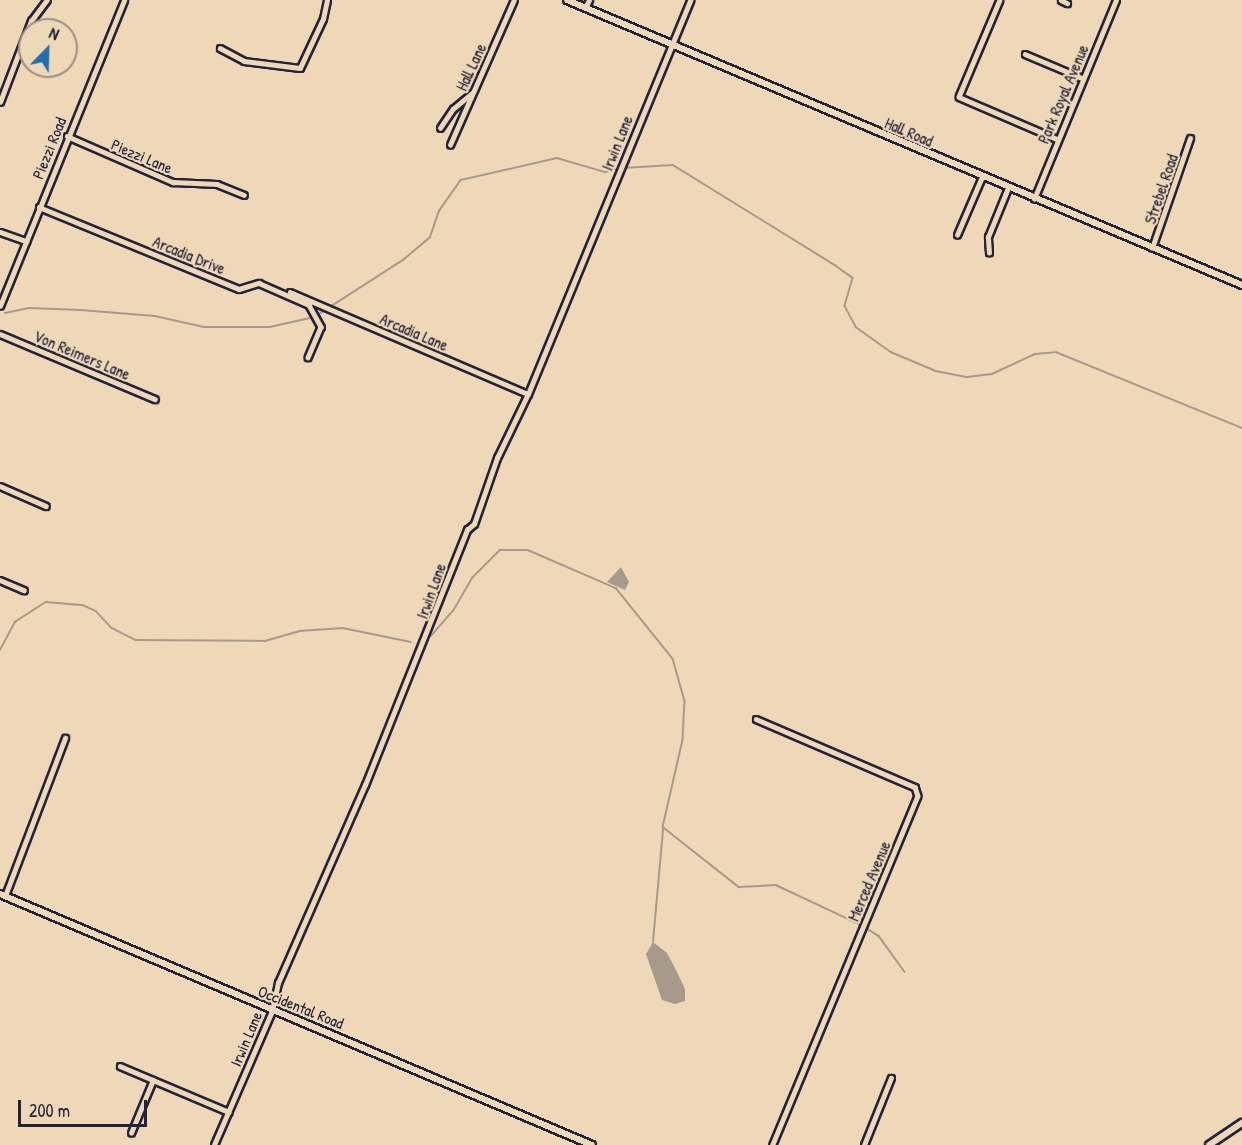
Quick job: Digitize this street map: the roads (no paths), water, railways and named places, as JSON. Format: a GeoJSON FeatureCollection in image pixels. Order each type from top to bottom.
{"type":"FeatureCollection","features":[{"type":"Feature","properties":{"kind":"street"},"geometry":{"type":"LineString","coordinates":[[0,102],[20,45],[47,0]]}},
{"type":"Feature","properties":{"kind":"street","name":"Piezzi Road"},"geometry":{"type":"LineString","coordinates":[[0,306],[124,0]]}},
{"type":"Feature","properties":{"kind":"street"},"geometry":{"type":"LineString","coordinates":[[220,48],[244,61],[300,68],[323,18],[327,0]]}},
{"type":"Feature","properties":{"kind":"street","name":"Hall Lane"},"geometry":{"type":"LineString","coordinates":[[450,145],[514,0]]}},
{"type":"Feature","properties":{"kind":"street","name":"Hall Road"},"geometry":{"type":"LineString","coordinates":[[567,0],[671,46],[1242,285]]}},
{"type":"Feature","properties":{"kind":"street"},"geometry":{"type":"LineString","coordinates":[[585,8],[589,0]]}},
{"type":"Feature","properties":{"kind":"street","name":"Irwin Lane"},"geometry":{"type":"LineString","coordinates":[[214,1145],[272,1011],[278,983],[365,784],[468,530],[474,524],[497,458],[528,393],[690,0]]}},
{"type":"Feature","properties":{"kind":"street"},"geometry":{"type":"LineString","coordinates":[[1000,0],[959,97],[1057,139]]}},
{"type":"Feature","properties":{"kind":"street"},"geometry":{"type":"LineString","coordinates":[[1061,0],[1067,3]]}},
{"type":"Feature","properties":{"kind":"street","name":"Park Royal Avenue"},"geometry":{"type":"LineString","coordinates":[[1034,199],[1116,0]]}},
{"type":"Feature","properties":{"kind":"street"},"geometry":{"type":"LineString","coordinates":[[1025,54],[1082,78]]}},
{"type":"Feature","properties":{"kind":"street"},"geometry":{"type":"LineString","coordinates":[[440,128],[453,109],[474,91]]}},
{"type":"Feature","properties":{"kind":"street","name":"Piezzi Lane"},"geometry":{"type":"LineString","coordinates":[[67,136],[173,183],[218,184],[244,195]]}},
{"type":"Feature","properties":{"kind":"street","name":"Strebel Road"},"geometry":{"type":"LineString","coordinates":[[1152,248],[1191,138]]}},
{"type":"Feature","properties":{"kind":"street"},"geometry":{"type":"LineString","coordinates":[[957,235],[982,177]]}},
{"type":"Feature","properties":{"kind":"street"},"geometry":{"type":"LineString","coordinates":[[989,253],[988,237],[1008,188]]}},
{"type":"Feature","properties":{"kind":"street","name":"Arcadia Drive"},"geometry":{"type":"LineString","coordinates":[[39,207],[239,289],[259,283],[309,305],[321,327],[308,357]]}},
{"type":"Feature","properties":{"kind":"street"},"geometry":{"type":"LineString","coordinates":[[0,232],[26,241]]}},
{"type":"Feature","properties":{"kind":"street","name":"Arcadia Lane"},"geometry":{"type":"LineString","coordinates":[[290,292],[528,393]]}},
{"type":"Feature","properties":{"kind":"street","name":"Von Reimers Lane"},"geometry":{"type":"LineString","coordinates":[[0,334],[155,399]]}},
{"type":"Feature","properties":{"kind":"street"},"geometry":{"type":"LineString","coordinates":[[0,486],[46,506]]}},
{"type":"Feature","properties":{"kind":"street"},"geometry":{"type":"LineString","coordinates":[[0,580],[24,590]]}},
{"type":"Feature","properties":{"kind":"street","name":"Merced Avenue"},"geometry":{"type":"LineString","coordinates":[[756,718],[915,787],[918,796],[773,1145]]}},
{"type":"Feature","properties":{"kind":"street"},"geometry":{"type":"LineString","coordinates":[[2,895],[65,738]]}},
{"type":"Feature","properties":{"kind":"street","name":"Occidental Road"},"geometry":{"type":"LineString","coordinates":[[2,895],[592,1145]]}},
{"type":"Feature","properties":{"kind":"street"},"geometry":{"type":"LineString","coordinates":[[120,1066],[228,1112]]}},
{"type":"Feature","properties":{"kind":"street"},"geometry":{"type":"LineString","coordinates":[[864,1145],[891,1078]]}},
{"type":"Feature","properties":{"kind":"street"},"geometry":{"type":"LineString","coordinates":[[130,1133],[153,1080]]}},
{"type":"Feature","properties":{"kind":"street"},"geometry":{"type":"LineString","coordinates":[[1209,1145],[1242,1122]]}},
{"type":"Feature","properties":{"kind":"waterway"},"geometry":{"type":"LineString","coordinates":[[330,307],[403,260],[430,237],[439,211],[461,180],[557,158],[605,172],[618,169]]}},
{"type":"Feature","properties":{"kind":"waterway"},"geometry":{"type":"LineString","coordinates":[[623,168],[673,165],[835,265],[853,278],[845,306],[856,327],[891,352],[936,371],[967,377],[992,374],[1035,354],[1056,352],[1242,428]]}},
{"type":"Feature","properties":{"kind":"waterway"},"geometry":{"type":"LineString","coordinates":[[5,313],[28,308],[81,310],[155,316],[204,327],[270,327],[314,317]]}},
{"type":"Feature","properties":{"kind":"waterway"},"geometry":{"type":"LineString","coordinates":[[318,315],[326,309]]}},
{"type":"Feature","properties":{"kind":"waterway"},"geometry":{"type":"LineString","coordinates":[[431,636],[453,611],[473,577],[500,550],[528,550],[616,588],[673,659],[685,701],[683,740],[663,827],[739,887],[776,885],[861,925]]}},
{"type":"Feature","properties":{"kind":"waterway"},"geometry":{"type":"LineString","coordinates":[[0,650],[15,622],[46,602],[83,605],[96,611],[112,628],[136,640],[265,641],[299,631],[343,628],[411,642]]}},
{"type":"Feature","properties":{"kind":"waterway"},"geometry":{"type":"LineString","coordinates":[[653,942],[663,829]]}},
{"type":"Feature","properties":{"kind":"waterway"},"geometry":{"type":"LineString","coordinates":[[866,928],[879,936],[905,972]]}}]}
